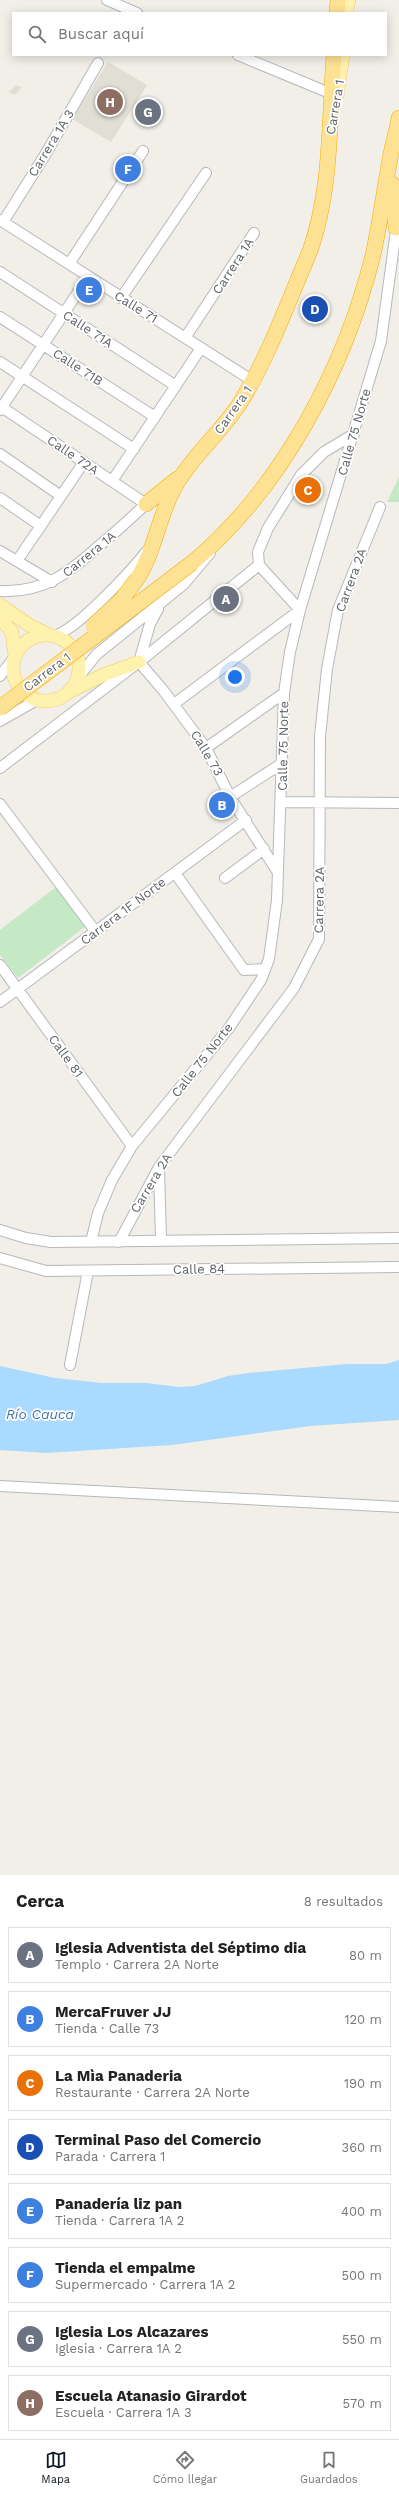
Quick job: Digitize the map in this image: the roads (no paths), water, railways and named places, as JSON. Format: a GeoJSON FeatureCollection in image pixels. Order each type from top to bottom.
{"type":"FeatureCollection","features":[{"type":"Feature","properties":{"kind":"highway"},"geometry":{"type":"LineString","coordinates":[[337,12],[338,0]]}},
{"type":"Feature","properties":{"kind":"highway"},"geometry":{"type":"LineString","coordinates":[[330,129],[334,56]]}},
{"type":"Feature","properties":{"kind":"highway","name":"Carrera 1"},"geometry":{"type":"LineString","coordinates":[[0,718],[220,540],[255,500],[292,446],[333,368],[348,334],[372,256],[399,118]]}},
{"type":"Feature","properties":{"kind":"highway","name":"Carrera 1"},"geometry":{"type":"LineString","coordinates":[[0,696],[90,628],[122,599],[137,579],[156,540],[172,492],[185,472],[224,425],[253,381],[317,233],[325,187],[330,129]]}},
{"type":"Feature","properties":{"kind":"highway"},"geometry":{"type":"LineString","coordinates":[[390,159],[396,228]]}},
{"type":"Feature","properties":{"kind":"highway"},"geometry":{"type":"LineString","coordinates":[[146,504],[185,472]]}},
{"type":"Feature","properties":{"kind":"main road"},"geometry":{"type":"LineString","coordinates":[[346,12],[349,0]]}},
{"type":"Feature","properties":{"kind":"main road","name":"Carrera 1"},"geometry":{"type":"LineString","coordinates":[[330,129],[343,56]]}},
{"type":"Feature","properties":{"kind":"main road"},"geometry":{"type":"LineString","coordinates":[[0,605],[29,625],[66,641],[75,652],[79,663],[78,677],[68,693]]}},
{"type":"Feature","properties":{"kind":"main road"},"geometry":{"type":"LineString","coordinates":[[0,618],[12,632],[15,657],[13,670],[17,685],[25,695],[37,700],[53,701],[103,675],[139,662]]}},
{"type":"Feature","properties":{"kind":"main road"},"geometry":{"type":"LineString","coordinates":[[15,657],[28,640],[39,636],[52,636]]}},
{"type":"Feature","properties":{"kind":"street"},"geometry":{"type":"LineString","coordinates":[[107,0],[135,12]]}},
{"type":"Feature","properties":{"kind":"street"},"geometry":{"type":"LineString","coordinates":[[240,56],[332,94]]}},
{"type":"Feature","properties":{"kind":"street","name":"Carrera 1A 3"},"geometry":{"type":"LineString","coordinates":[[1,221],[45,155],[98,63]]}},
{"type":"Feature","properties":{"kind":"street"},"geometry":{"type":"LineString","coordinates":[[69,264],[143,151]]}},
{"type":"Feature","properties":{"kind":"street"},"geometry":{"type":"LineString","coordinates":[[121,298],[206,173]]}},
{"type":"Feature","properties":{"kind":"street","name":"Calle 75 Norte"},"geometry":{"type":"LineString","coordinates":[[91,1242],[98,1213],[112,1180],[132,1146],[229,1028],[261,980],[265,969],[273,936],[282,802],[281,764],[284,693],[290,652],[300,610],[381,341],[399,208]]}},
{"type":"Feature","properties":{"kind":"street","name":"Calle 71"},"geometry":{"type":"LineString","coordinates":[[1,221],[253,381]]}},
{"type":"Feature","properties":{"kind":"street","name":"Carrera 1A"},"geometry":{"type":"LineString","coordinates":[[185,338],[254,233]]}},
{"type":"Feature","properties":{"kind":"street","name":"Calle 71A"},"geometry":{"type":"LineString","coordinates":[[0,272],[176,386]]}},
{"type":"Feature","properties":{"kind":"street"},"geometry":{"type":"LineString","coordinates":[[1,408],[88,277]]}},
{"type":"Feature","properties":{"kind":"street","name":"Calle 71B"},"geometry":{"type":"LineString","coordinates":[[0,317],[156,416]]}},
{"type":"Feature","properties":{"kind":"street"},"geometry":{"type":"LineString","coordinates":[[112,481],[201,348]]}},
{"type":"Feature","properties":{"kind":"street"},"geometry":{"type":"LineString","coordinates":[[0,362],[134,449]]}},
{"type":"Feature","properties":{"kind":"street","name":"Calle 72A"},"geometry":{"type":"LineString","coordinates":[[1,408],[146,504]]}},
{"type":"Feature","properties":{"kind":"street"},"geometry":{"type":"LineString","coordinates":[[174,704],[300,610],[259,565],[258,552],[268,528],[301,475],[324,452],[354,434]]}},
{"type":"Feature","properties":{"kind":"street"},"geometry":{"type":"LineString","coordinates":[[0,454],[61,496]]}},
{"type":"Feature","properties":{"kind":"street"},"geometry":{"type":"LineString","coordinates":[[17,561],[84,462]]}},
{"type":"Feature","properties":{"kind":"street"},"geometry":{"type":"LineString","coordinates":[[0,498],[41,526]]}},
{"type":"Feature","properties":{"kind":"street","name":"Carrera 1A"},"geometry":{"type":"LineString","coordinates":[[0,591],[26,590],[52,582],[68,573],[146,504]]}},
{"type":"Feature","properties":{"kind":"street","name":"Carrera 2A"},"geometry":{"type":"LineString","coordinates":[[119,1242],[159,1167],[294,988],[319,939],[320,736],[323,701],[338,610],[380,507]]}},
{"type":"Feature","properties":{"kind":"street"},"geometry":{"type":"LineString","coordinates":[[52,636],[66,631],[93,607],[156,540]]}},
{"type":"Feature","properties":{"kind":"street"},"geometry":{"type":"LineString","coordinates":[[78,677],[97,654],[161,604],[195,572],[220,540]]}},
{"type":"Feature","properties":{"kind":"street"},"geometry":{"type":"LineString","coordinates":[[0,551],[52,582]]}},
{"type":"Feature","properties":{"kind":"street"},"geometry":{"type":"LineString","coordinates":[[0,768],[139,662],[259,565]]}},
{"type":"Feature","properties":{"kind":"street"},"geometry":{"type":"LineString","coordinates":[[139,662],[150,624],[161,604]]}},
{"type":"Feature","properties":{"kind":"street"},"geometry":{"type":"LineString","coordinates":[[0,676],[15,657]]}},
{"type":"Feature","properties":{"kind":"street","name":"Calle 73"},"geometry":{"type":"LineString","coordinates":[[139,662],[174,704],[206,748],[230,796],[278,871]]}},
{"type":"Feature","properties":{"kind":"street"},"geometry":{"type":"LineString","coordinates":[[206,748],[284,693]]}},
{"type":"Feature","properties":{"kind":"street"},"geometry":{"type":"LineString","coordinates":[[0,718],[37,700]]}},
{"type":"Feature","properties":{"kind":"street"},"geometry":{"type":"LineString","coordinates":[[230,796],[281,764]]}},
{"type":"Feature","properties":{"kind":"street"},"geometry":{"type":"LineString","coordinates":[[282,802],[399,803]]}},
{"type":"Feature","properties":{"kind":"street"},"geometry":{"type":"LineString","coordinates":[[0,804],[96,932]]}},
{"type":"Feature","properties":{"kind":"street","name":"Carrera 1F Norte"},"geometry":{"type":"LineString","coordinates":[[0,1002],[246,820]]}},
{"type":"Feature","properties":{"kind":"street"},"geometry":{"type":"LineString","coordinates":[[225,878],[264,848]]}},
{"type":"Feature","properties":{"kind":"street"},"geometry":{"type":"LineString","coordinates":[[175,873],[244,970],[265,969]]}},
{"type":"Feature","properties":{"kind":"street","name":"Calle 81"},"geometry":{"type":"LineString","coordinates":[[0,965],[132,1146]]}},
{"type":"Feature","properties":{"kind":"street"},"geometry":{"type":"LineString","coordinates":[[159,1167],[161,1240]]}},
{"type":"Feature","properties":{"kind":"street"},"geometry":{"type":"LineString","coordinates":[[0,1230],[26,1238],[44,1241],[91,1242],[399,1238]]}},
{"type":"Feature","properties":{"kind":"street","name":"Calle 84"},"geometry":{"type":"LineString","coordinates":[[0,1258],[46,1271],[399,1267]]}},
{"type":"Feature","properties":{"kind":"street"},"geometry":{"type":"LineString","coordinates":[[70,1365],[88,1271]]}},
{"type":"Feature","properties":{"kind":"street"},"geometry":{"type":"LineString","coordinates":[[0,1486],[399,1507]]}},
{"type":"Feature","properties":{"kind":"water","name":"Río Cauca"},"geometry":{"type":"Polygon","coordinates":[[[399,1360],[399,1420],[310,1426],[172,1445],[46,1453],[0,1450],[0,1366],[55,1378],[103,1383],[146,1383],[179,1387],[195,1386],[228,1376],[248,1373],[347,1364],[386,1364],[399,1360]]]}},
{"type":"Feature","properties":{"kind":"place","name":"Escuela Atanasio Girardot"},"geometry":{"type":"Point","coordinates":[110,102]}},
{"type":"Feature","properties":{"kind":"place","name":"Iglesia Los Alcazares"},"geometry":{"type":"Point","coordinates":[148,112]}},
{"type":"Feature","properties":{"kind":"place","name":"Tienda el empalme"},"geometry":{"type":"Point","coordinates":[128,169]}},
{"type":"Feature","properties":{"kind":"place","name":"Panadería liz pan"},"geometry":{"type":"Point","coordinates":[89,290]}},
{"type":"Feature","properties":{"kind":"place","name":"Terminal Paso del Comercio"},"geometry":{"type":"Point","coordinates":[315,309]}},
{"type":"Feature","properties":{"kind":"place","name":"La Mìa Panaderia"},"geometry":{"type":"Point","coordinates":[308,490]}},
{"type":"Feature","properties":{"kind":"place","name":"Iglesia Adventista del Séptimo dia"},"geometry":{"type":"Point","coordinates":[226,599]}},
{"type":"Feature","properties":{"kind":"place","name":"MercaFruver JJ"},"geometry":{"type":"Point","coordinates":[222,805]}}]}
